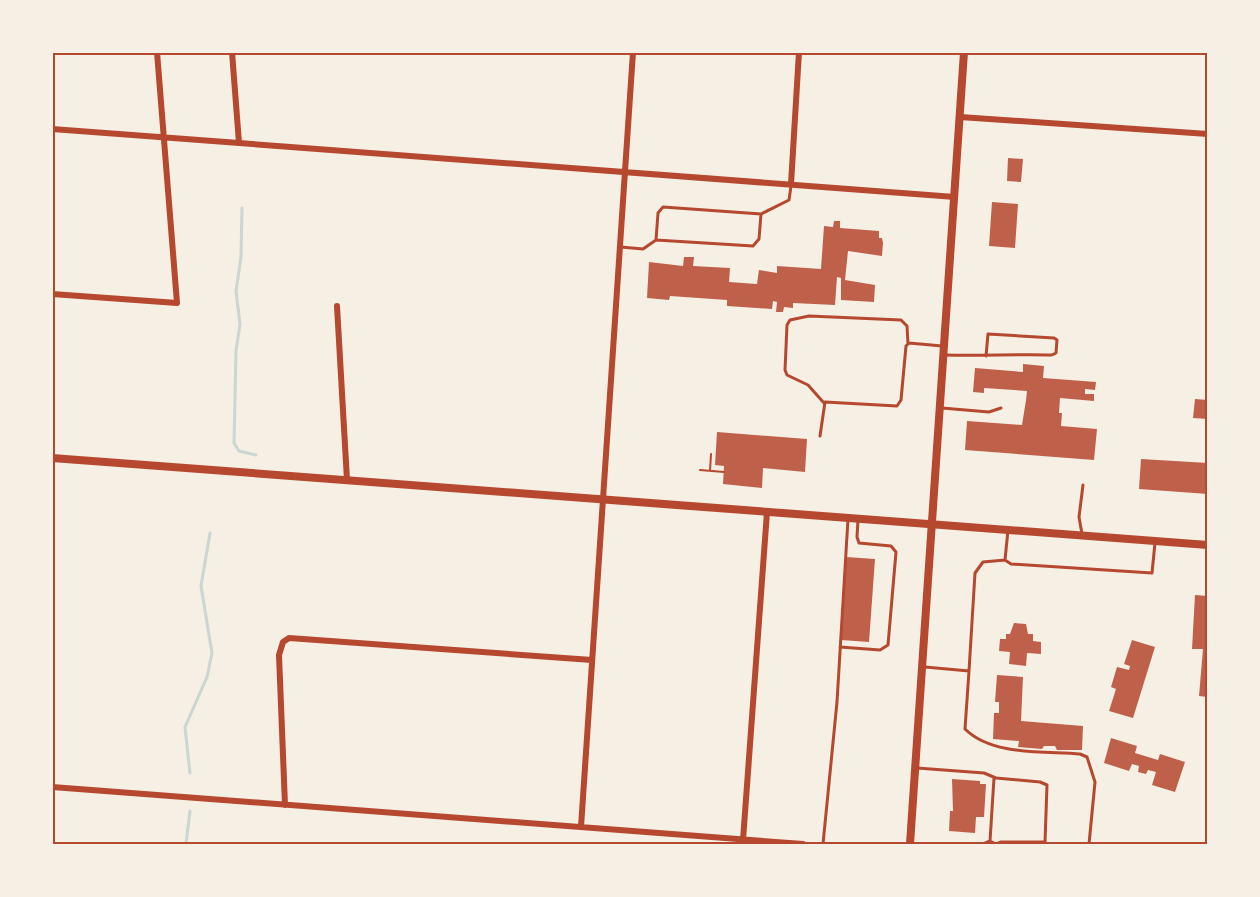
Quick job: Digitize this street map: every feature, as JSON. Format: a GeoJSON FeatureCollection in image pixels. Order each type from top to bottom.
{"type":"FeatureCollection","features":[{"type":"Feature","properties":{"kind":"main road"},"geometry":{"type":"LineString","coordinates":[[910,844],[964,52]]}},
{"type":"Feature","properties":{"kind":"street"},"geometry":{"type":"LineString","coordinates":[[52,294],[177,303],[157,52]]}},
{"type":"Feature","properties":{"kind":"street"},"geometry":{"type":"LineString","coordinates":[[232,52],[239,143]]}},
{"type":"Feature","properties":{"kind":"street"},"geometry":{"type":"LineString","coordinates":[[581,827],[633,52]]}},
{"type":"Feature","properties":{"kind":"street"},"geometry":{"type":"LineString","coordinates":[[791,184],[800,52]]}},
{"type":"Feature","properties":{"kind":"street"},"geometry":{"type":"LineString","coordinates":[[960,117],[1208,134]]}},
{"type":"Feature","properties":{"kind":"street"},"geometry":{"type":"LineString","coordinates":[[52,129],[955,197]]}},
{"type":"Feature","properties":{"kind":"street"},"geometry":{"type":"LineString","coordinates":[[337,306],[347,480]]}},
{"type":"Feature","properties":{"kind":"street"},"geometry":{"type":"LineString","coordinates":[[52,458],[1208,545]]}},
{"type":"Feature","properties":{"kind":"street"},"geometry":{"type":"LineString","coordinates":[[743,840],[767,512]]}},
{"type":"Feature","properties":{"kind":"street"},"geometry":{"type":"LineString","coordinates":[[285,805],[279,655],[283,642],[296,638],[592,660]]}},
{"type":"Feature","properties":{"kind":"street"},"geometry":{"type":"LineString","coordinates":[[52,787],[803,844]]}},
{"type":"Feature","properties":{"kind":"lane"},"geometry":{"type":"LineString","coordinates":[[656,240],[658,213],[663,207],[761,214],[789,200],[791,184]]}},
{"type":"Feature","properties":{"kind":"lane"},"geometry":{"type":"LineString","coordinates":[[620,247],[643,249],[656,240],[753,246],[759,239],[761,214]]}},
{"type":"Feature","properties":{"kind":"lane"},"geometry":{"type":"LineString","coordinates":[[809,316],[901,320],[907,326],[908,344],[905,350],[900,404],[897,406],[824,403],[808,385],[790,378],[785,370],[787,325],[790,320],[809,316]]}},
{"type":"Feature","properties":{"kind":"lane"},"geometry":{"type":"LineString","coordinates":[[908,344],[986,356],[997,353],[1052,355],[1056,353],[1057,340],[988,334],[986,356]]}},
{"type":"Feature","properties":{"kind":"lane"},"geometry":{"type":"LineString","coordinates":[[820,436],[824,403]]}},
{"type":"Feature","properties":{"kind":"lane"},"geometry":{"type":"LineString","coordinates":[[940,408],[989,412],[1001,408]]}},
{"type":"Feature","properties":{"kind":"lane"},"geometry":{"type":"LineString","coordinates":[[1083,486],[1079,517],[1083,536]]}},
{"type":"Feature","properties":{"kind":"lane"},"geometry":{"type":"LineString","coordinates":[[823,844],[840,647],[848,518]]}},
{"type":"Feature","properties":{"kind":"lane"},"geometry":{"type":"LineString","coordinates":[[840,647],[880,650],[888,645],[896,552],[891,546],[860,543],[857,537],[858,519]]}},
{"type":"Feature","properties":{"kind":"lane"},"geometry":{"type":"LineString","coordinates":[[1005,560],[1008,530]]}},
{"type":"Feature","properties":{"kind":"lane"},"geometry":{"type":"LineString","coordinates":[[1089,844],[1095,782],[1087,757],[1080,754],[1008,748],[974,737],[965,729],[975,573],[983,562],[1005,560],[1011,564],[1152,573],[1155,541]]}},
{"type":"Feature","properties":{"kind":"lane"},"geometry":{"type":"LineString","coordinates":[[922,667],[969,670]]}},
{"type":"Feature","properties":{"kind":"lane"},"geometry":{"type":"LineString","coordinates":[[915,768],[984,772],[994,778],[1040,782],[1049,788],[1046,842],[996,844],[990,841],[983,844]]}},
{"type":"Feature","properties":{"kind":"lane"},"geometry":{"type":"LineString","coordinates":[[990,841],[994,778]]}},
{"type":"Feature","properties":{"kind":"path"},"geometry":{"type":"LineString","coordinates":[[710,471],[711,454]]}},
{"type":"Feature","properties":{"kind":"path"},"geometry":{"type":"LineString","coordinates":[[700,470],[724,472]]}},
{"type":"Feature","properties":{"kind":"building"},"geometry":{"type":"Polygon","coordinates":[[[1008,158],[1023,159],[1021,182],[1007,181],[1008,158]]]}},
{"type":"Feature","properties":{"kind":"building"},"geometry":{"type":"Polygon","coordinates":[[[992,202],[1018,204],[1015,248],[989,246],[992,202]]]}},
{"type":"Feature","properties":{"kind":"building"},"geometry":{"type":"Polygon","coordinates":[[[834,221],[840,221],[840,228],[879,231],[879,238],[882,238],[883,243],[882,256],[848,251],[845,280],[875,285],[874,302],[841,300],[841,278],[837,277],[835,305],[793,303],[793,308],[784,307],[783,312],[776,312],[777,302],[773,301],[772,309],[727,306],[727,300],[670,296],[669,300],[647,298],[649,262],[683,266],[684,257],[694,257],[693,266],[730,268],[729,282],[757,284],[759,270],[777,273],[777,266],[821,269],[824,226],[833,227],[834,221]]]}},
{"type":"Feature","properties":{"kind":"building"},"geometry":{"type":"Polygon","coordinates":[[[1023,364],[1044,366],[1043,378],[1096,382],[1095,390],[1085,389],[1085,394],[1094,394],[1094,401],[1060,398],[1059,413],[1062,413],[1061,426],[1097,429],[1094,460],[965,450],[967,421],[1022,425],[1026,400],[1027,391],[984,388],[984,393],[973,392],[975,368],[1023,372],[1023,364]]]}},
{"type":"Feature","properties":{"kind":"building"},"geometry":{"type":"Polygon","coordinates":[[[1195,399],[1208,400],[1208,419],[1193,418],[1195,399]]]}},
{"type":"Feature","properties":{"kind":"building"},"geometry":{"type":"Polygon","coordinates":[[[717,432],[807,439],[805,472],[763,468],[762,488],[723,484],[724,466],[715,465],[717,432]]]}},
{"type":"Feature","properties":{"kind":"building"},"geometry":{"type":"Polygon","coordinates":[[[1141,459],[1208,463],[1208,494],[1139,489],[1141,459]]]}},
{"type":"Feature","properties":{"kind":"building"},"geometry":{"type":"Polygon","coordinates":[[[846,557],[875,559],[869,642],[841,640],[846,557]]]}},
{"type":"Feature","properties":{"kind":"building"},"geometry":{"type":"Polygon","coordinates":[[[1195,595],[1208,596],[1208,697],[1199,696],[1203,649],[1192,649],[1195,595]]]}},
{"type":"Feature","properties":{"kind":"building"},"geometry":{"type":"Polygon","coordinates":[[[1014,623],[1026,624],[1028,634],[1033,634],[1033,641],[1041,642],[1041,654],[1027,653],[1026,666],[1009,664],[1010,652],[999,651],[1000,639],[1006,639],[1006,634],[1010,634],[1014,623]]]}},
{"type":"Feature","properties":{"kind":"building"},"geometry":{"type":"Polygon","coordinates":[[[1132,640],[1155,647],[1133,718],[1109,711],[1116,689],[1111,687],[1117,667],[1129,670],[1130,666],[1124,664],[1132,640]]]}},
{"type":"Feature","properties":{"kind":"building"},"geometry":{"type":"Polygon","coordinates":[[[997,675],[1023,677],[1021,721],[1083,726],[1082,750],[1057,750],[1055,746],[1044,746],[1042,749],[1018,747],[1019,741],[993,739],[994,713],[999,713],[999,702],[995,702],[997,675]]]}},
{"type":"Feature","properties":{"kind":"building"},"geometry":{"type":"Polygon","coordinates":[[[1111,738],[1137,746],[1135,753],[1158,760],[1160,754],[1185,762],[1175,792],[1152,785],[1156,772],[1148,770],[1146,774],[1138,772],[1139,766],[1132,764],[1129,771],[1104,763],[1111,738]]]}},
{"type":"Feature","properties":{"kind":"building"},"geometry":{"type":"Polygon","coordinates":[[[952,779],[980,781],[980,784],[986,784],[984,817],[976,817],[975,833],[949,831],[950,811],[953,811],[952,779]]]}},
{"type":"Feature","properties":{"kind":"waterway"},"geometry":{"type":"LineString","coordinates":[[242,208],[241,257],[236,291],[240,324],[236,351],[234,443],[239,451],[256,455]]}},
{"type":"Feature","properties":{"kind":"waterway"},"geometry":{"type":"LineString","coordinates":[[190,773],[185,727],[207,677],[212,653],[201,586],[210,533]]}},
{"type":"Feature","properties":{"kind":"waterway"},"geometry":{"type":"LineString","coordinates":[[186,844],[190,811]]}}]}
